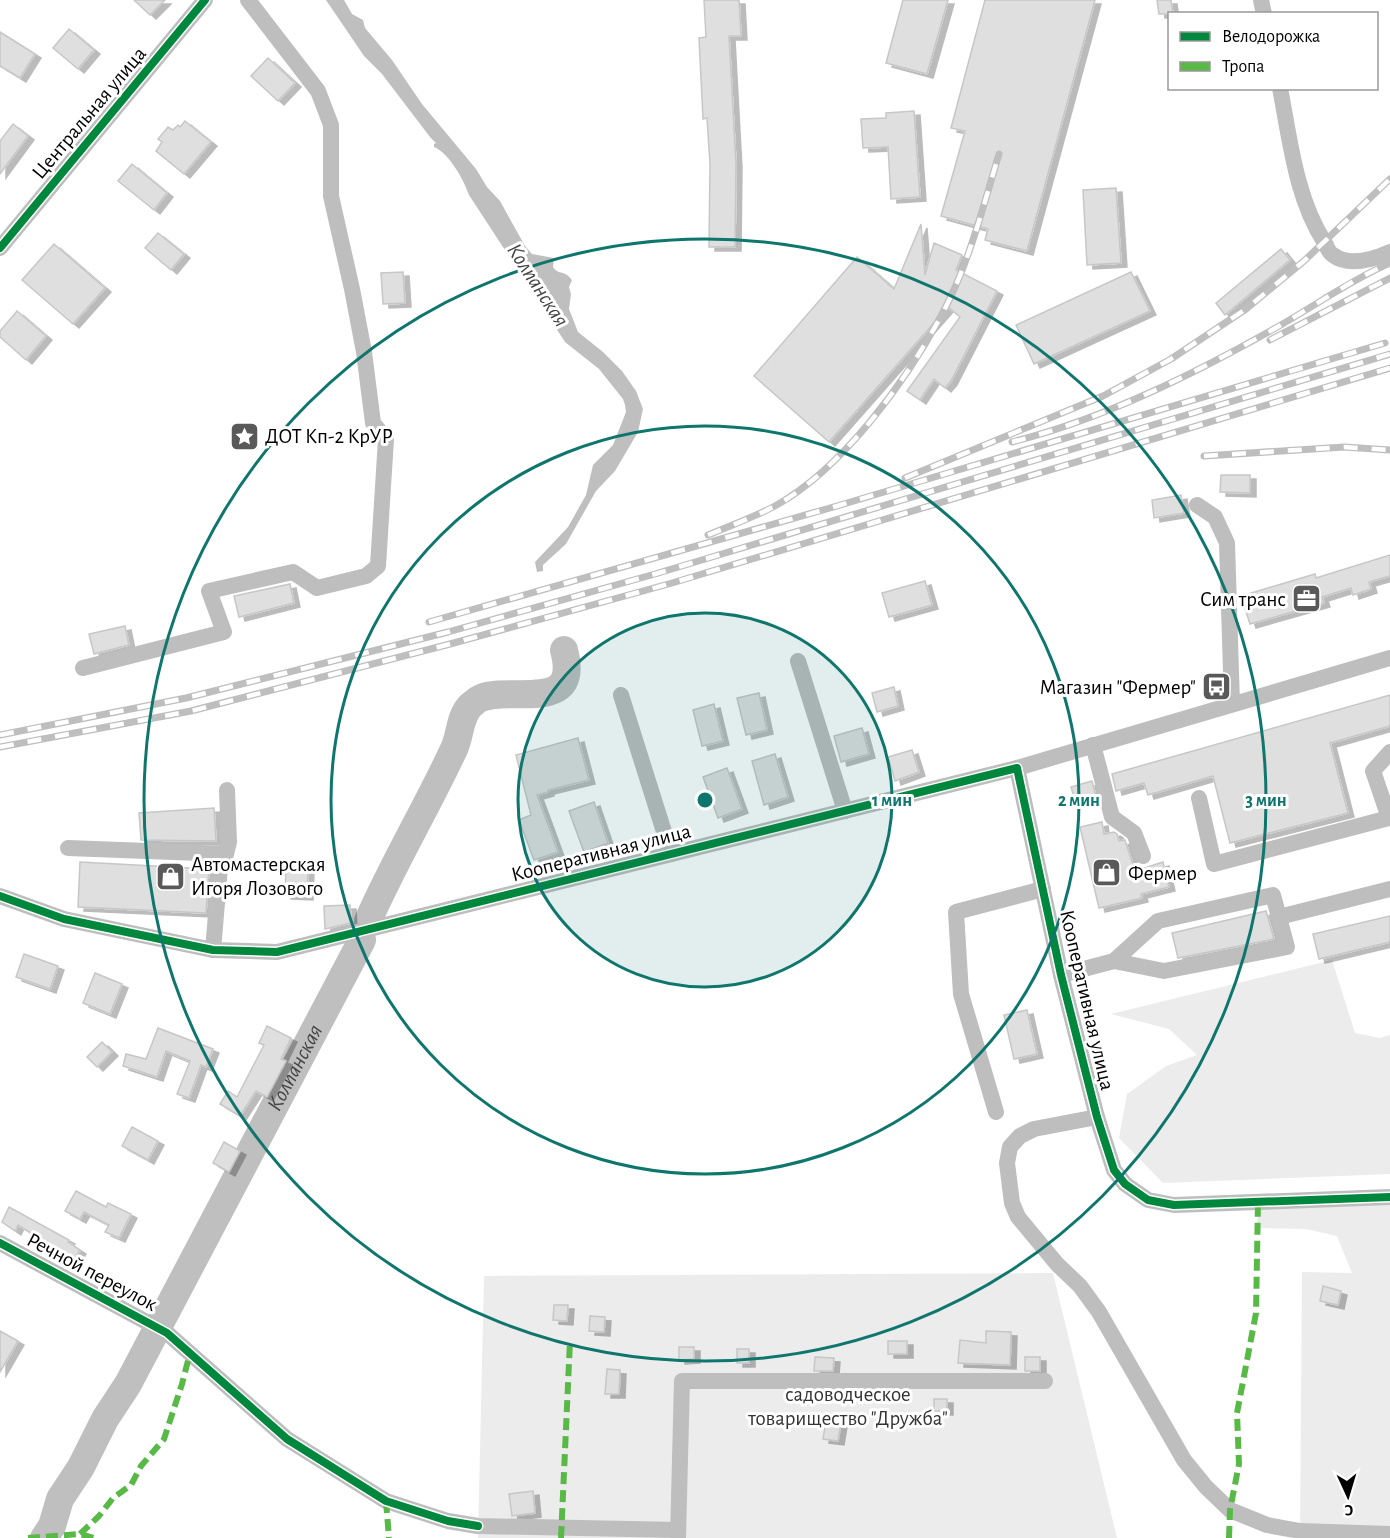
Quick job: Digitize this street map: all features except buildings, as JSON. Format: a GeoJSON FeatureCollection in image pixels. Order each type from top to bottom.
{"type":"FeatureCollection","features":[{"type":"Feature","properties":{"kind":"street","name":"Центральная улица"},"geometry":{"type":"LineString","coordinates":[[0,248],[205,0]]}},
{"type":"Feature","properties":{"kind":"street"},"geometry":{"type":"LineString","coordinates":[[83,668],[224,632],[210,591],[293,572],[316,588],[366,576],[378,566],[386,439],[373,423],[364,352],[331,196],[331,125],[318,91],[248,0]]}},
{"type":"Feature","properties":{"kind":"street"},"geometry":{"type":"LineString","coordinates":[[1280,90],[1304,197],[1312,222],[1332,255],[1352,262],[1379,257],[1390,252]]}},
{"type":"Feature","properties":{"kind":"street"},"geometry":{"type":"LineString","coordinates":[[1197,505],[1215,517],[1227,543],[1232,704]]}},
{"type":"Feature","properties":{"kind":"street"},"geometry":{"type":"LineString","coordinates":[[1017,768],[1390,658]]}},
{"type":"Feature","properties":{"kind":"street"},"geometry":{"type":"LineString","coordinates":[[798,661],[844,811]]}},
{"type":"Feature","properties":{"kind":"street"},"geometry":{"type":"LineString","coordinates":[[621,695],[671,854]]}},
{"type":"Feature","properties":{"kind":"street"},"geometry":{"type":"LineString","coordinates":[[1093,745],[1112,817],[1134,833],[1143,856]]}},
{"type":"Feature","properties":{"kind":"street"},"geometry":{"type":"LineString","coordinates":[[1199,798],[1214,864],[1389,818],[1373,771],[1390,752]]}},
{"type":"Feature","properties":{"kind":"street","name":"Кооперативная улица"},"geometry":{"type":"LineString","coordinates":[[0,896],[64,919],[213,950],[277,952],[1017,768],[1061,975],[1097,1117],[1114,1170],[1125,1185],[1148,1200],[1174,1205],[1390,1197]]}},
{"type":"Feature","properties":{"kind":"street"},"geometry":{"type":"LineString","coordinates":[[213,950],[220,867],[229,842],[226,790]]}},
{"type":"Feature","properties":{"kind":"street"},"geometry":{"type":"LineString","coordinates":[[68,848],[226,854]]}},
{"type":"Feature","properties":{"kind":"street"},"geometry":{"type":"LineString","coordinates":[[996,1112],[961,994],[956,912],[1043,889]]}},
{"type":"Feature","properties":{"kind":"street"},"geometry":{"type":"LineString","coordinates":[[1279,917],[1390,889]]}},
{"type":"Feature","properties":{"kind":"street"},"geometry":{"type":"LineString","coordinates":[[1061,975],[1114,962],[1164,972],[1287,947],[1273,895],[1158,921],[1114,962]]}},
{"type":"Feature","properties":{"kind":"street"},"geometry":{"type":"LineString","coordinates":[[1097,1117],[1034,1129],[1020,1136],[1010,1147],[1007,1163],[1012,1203],[1018,1216],[1057,1264],[1080,1286],[1099,1312],[1184,1460],[1206,1487],[1230,1509],[1267,1525],[1300,1532],[1390,1534]]}},
{"type":"Feature","properties":{"kind":"street","name":"Речной переулок"},"geometry":{"type":"LineString","coordinates":[[0,1243],[167,1333],[287,1439],[386,1502],[448,1521],[478,1526],[678,1534]]}},
{"type":"Feature","properties":{"kind":"street"},"geometry":{"type":"LineString","coordinates":[[678,1534],[682,1381],[1045,1381]]}},
{"type":"Feature","properties":{"kind":"green space"},"geometry":{"type":"Polygon","coordinates":[[[1332,960],[1355,1033],[1380,1038],[1390,1035],[1390,1174],[1163,1183],[1119,1138],[1127,1094],[1166,1066],[1197,1055],[1169,1029],[1111,1014],[1332,960]]]}},
{"type":"Feature","properties":{"kind":"green space"},"geometry":{"type":"Polygon","coordinates":[[[1390,1197],[1390,1538],[1300,1538],[1302,1272],[1352,1273],[1337,1236],[1306,1229],[1257,1228],[1258,1201],[1390,1197]]]}},
{"type":"Feature","properties":{"kind":"green space","name":"садоводческое товарищество \"Дружба\""},"geometry":{"type":"Polygon","coordinates":[[[1053,1273],[1117,1538],[478,1538],[484,1276],[1053,1273]]]}},
{"type":"Feature","properties":{"kind":"water"},"geometry":{"type":"Polygon","coordinates":[[[326,0],[344,0],[352,14],[363,20],[365,28],[392,60],[422,104],[500,201],[525,246],[532,254],[554,258],[553,267],[572,280],[569,287],[571,294],[569,309],[578,332],[622,371],[636,391],[643,409],[638,432],[615,471],[596,491],[566,544],[543,565],[543,571],[537,572],[535,562],[568,527],[586,495],[593,465],[613,445],[626,412],[623,399],[599,369],[565,342],[469,195],[455,168],[440,150],[434,147],[436,143],[382,74],[364,56],[326,0]]]}},
{"type":"Feature","properties":{"kind":"waterway","name":"Колпанская"},"geometry":{"type":"LineString","coordinates":[[368,921],[454,749],[466,711],[479,699],[494,695],[540,694],[553,690],[563,683],[567,670],[564,650]]}},
{"type":"Feature","properties":{"kind":"waterway","name":"Колпанская"},"geometry":{"type":"LineString","coordinates":[[44,1538],[52,1526],[60,1499],[81,1467],[105,1419],[128,1384],[362,940]]}},
{"type":"Feature","properties":{"kind":"railway"},"geometry":{"type":"LineString","coordinates":[[708,535],[767,510],[800,490],[847,447],[890,396],[926,342],[951,297],[974,236],[999,154]]}},
{"type":"Feature","properties":{"kind":"railway"},"geometry":{"type":"LineString","coordinates":[[905,478],[1103,396],[1171,359],[1246,309],[1304,261],[1390,179]]}},
{"type":"Feature","properties":{"kind":"railway"},"geometry":{"type":"LineString","coordinates":[[1012,442],[1081,420],[1149,393],[1247,344],[1347,285],[1390,263]]}},
{"type":"Feature","properties":{"kind":"railway"},"geometry":{"type":"LineString","coordinates":[[1270,340],[1390,278]]}},
{"type":"Feature","properties":{"kind":"railway"},"geometry":{"type":"LineString","coordinates":[[429,622],[837,506],[1385,343]]}},
{"type":"Feature","properties":{"kind":"railway"},"geometry":{"type":"LineString","coordinates":[[0,735],[186,698],[448,632],[655,574],[1390,354]]}},
{"type":"Feature","properties":{"kind":"railway"},"geometry":{"type":"LineString","coordinates":[[0,747],[191,711],[450,644],[672,583],[1390,368]]}},
{"type":"Feature","properties":{"kind":"railway"},"geometry":{"type":"LineString","coordinates":[[1204,456],[1344,447],[1390,450]]}},
{"type":"Feature","properties":{"kind":"marked path"},"geometry":{"type":"LineString","coordinates":[[1229,1538],[1230,1510],[1239,1464],[1237,1413],[1256,1313],[1258,1201]]}},
{"type":"Feature","properties":{"kind":"marked path"},"geometry":{"type":"LineString","coordinates":[[561,1538],[570,1341]]}},
{"type":"Feature","properties":{"kind":"marked path"},"geometry":{"type":"LineString","coordinates":[[80,1534],[99,1516],[113,1498],[131,1485],[141,1466],[164,1439],[190,1353]]}},
{"type":"Feature","properties":{"kind":"marked path"},"geometry":{"type":"LineString","coordinates":[[386,1501],[389,1538]]}},
{"type":"Feature","properties":{"kind":"marked path"},"geometry":{"type":"LineString","coordinates":[[28,1538],[80,1534],[94,1538]]}},
{"type":"Feature","properties":{"kind":"cycle path"},"geometry":{"type":"LineString","coordinates":[[0,248],[205,0]]}},
{"type":"Feature","properties":{"kind":"cycle path"},"geometry":{"type":"LineString","coordinates":[[0,896],[64,919],[213,950],[277,952],[1017,768],[1061,975],[1097,1117],[1114,1170],[1125,1184],[1148,1200],[1174,1205],[1390,1197]]}},
{"type":"Feature","properties":{"kind":"cycle path"},"geometry":{"type":"LineString","coordinates":[[0,1243],[167,1333],[287,1439],[386,1501],[448,1521],[478,1526]]}},
{"type":"Feature","properties":{"kind":"place","name":"ДОТ Кп-2 КрУР"},"geometry":{"type":"Point","coordinates":[244,436]}},
{"type":"Feature","properties":{"kind":"place","name":"Сим транс"},"geometry":{"type":"Point","coordinates":[1307,599]}},
{"type":"Feature","properties":{"kind":"place","name":"Магазин \"Фермер\""},"geometry":{"type":"Point","coordinates":[1217,687]}},
{"type":"Feature","properties":{"kind":"place","name":"Фермер"},"geometry":{"type":"Point","coordinates":[1107,873]}},
{"type":"Feature","properties":{"kind":"place","name":"Автомастерская Игоря Лозового"},"geometry":{"type":"Point","coordinates":[170,876]}}]}
